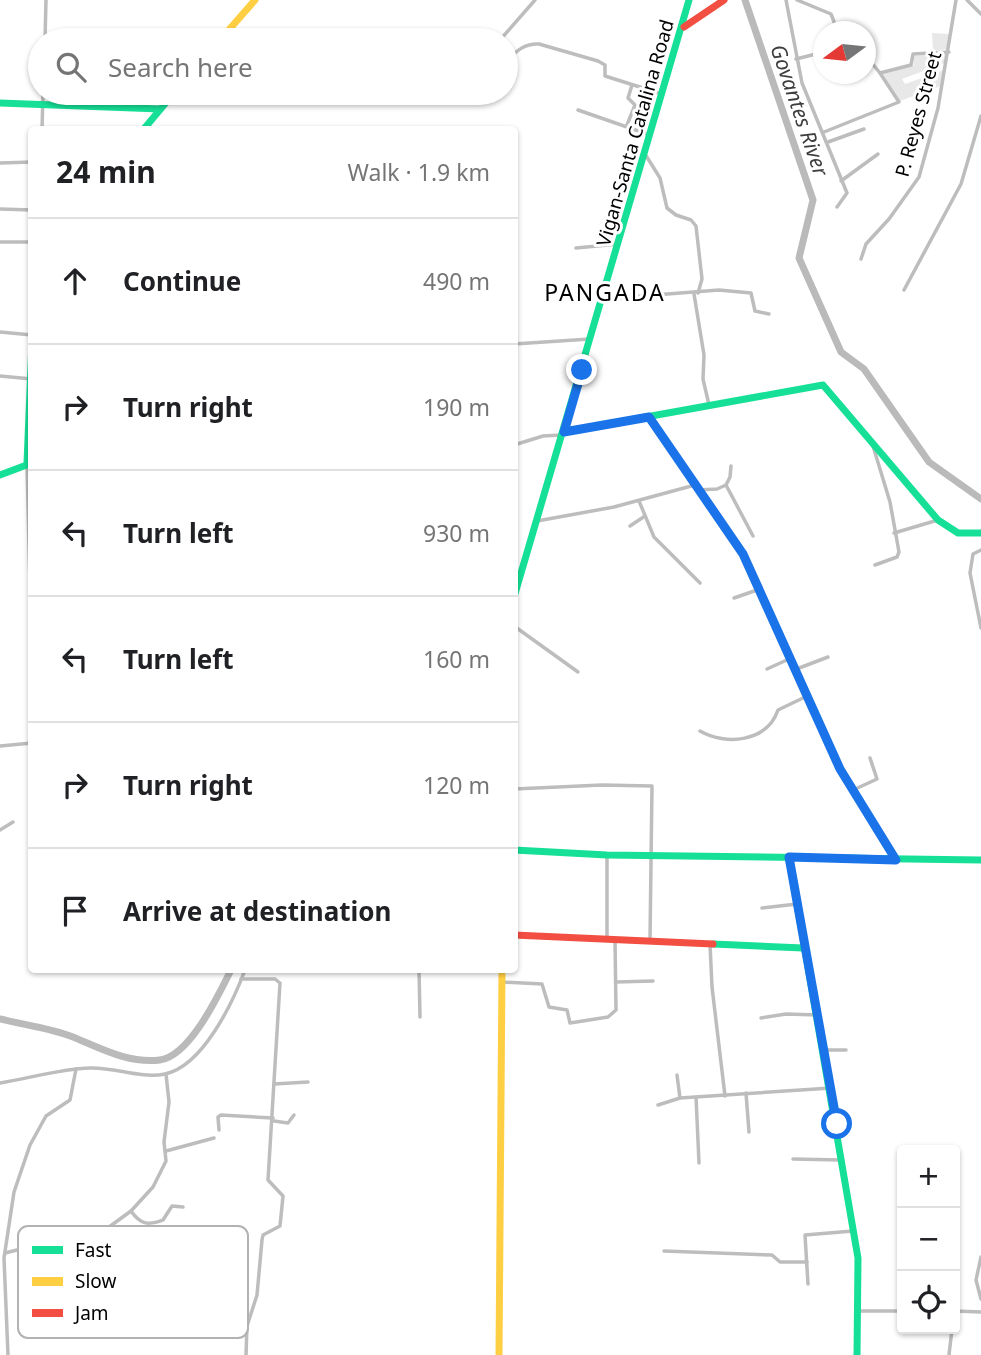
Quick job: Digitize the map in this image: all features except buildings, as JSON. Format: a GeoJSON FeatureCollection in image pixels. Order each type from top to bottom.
{"type":"FeatureCollection","features":[{"type":"Feature","properties":{"kind":"street"},"geometry":{"type":"LineString","coordinates":[[46,0],[46,28]]}},
{"type":"Feature","properties":{"kind":"street"},"geometry":{"type":"LineString","coordinates":[[230,28],[255,0]]}},
{"type":"Feature","properties":{"kind":"street"},"geometry":{"type":"LineString","coordinates":[[511,28],[536,0]]}},
{"type":"Feature","properties":{"kind":"street"},"geometry":{"type":"LineString","coordinates":[[682,29],[724,0]]}},
{"type":"Feature","properties":{"kind":"street"},"geometry":{"type":"LineString","coordinates":[[786,0],[796,59],[811,108],[824,132],[847,194],[837,206]]}},
{"type":"Feature","properties":{"kind":"street"},"geometry":{"type":"LineString","coordinates":[[797,0],[831,14],[834,21]]}},
{"type":"Feature","properties":{"kind":"street","name":"P. Reyes Street"},"geometry":{"type":"LineString","coordinates":[[861,259],[866,244],[918,180],[949,52],[956,0]]}},
{"type":"Feature","properties":{"kind":"street"},"geometry":{"type":"LineString","coordinates":[[967,0],[981,14]]}},
{"type":"Feature","properties":{"kind":"street"},"geometry":{"type":"LineString","coordinates":[[689,2],[699,15]]}},
{"type":"Feature","properties":{"kind":"street","name":"Vigan-Santa Catalina Road"},"geometry":{"type":"LineString","coordinates":[[518,584],[689,2]]}},
{"type":"Feature","properties":{"kind":"street"},"geometry":{"type":"LineString","coordinates":[[518,49],[532,43],[539,44],[598,61],[605,65],[605,76],[662,94]]}},
{"type":"Feature","properties":{"kind":"street"},"geometry":{"type":"LineString","coordinates":[[880,73],[911,64],[913,54],[949,52]]}},
{"type":"Feature","properties":{"kind":"street"},"geometry":{"type":"LineString","coordinates":[[796,59],[813,55]]}},
{"type":"Feature","properties":{"kind":"street"},"geometry":{"type":"LineString","coordinates":[[824,132],[899,102],[876,68]]}},
{"type":"Feature","properties":{"kind":"street"},"geometry":{"type":"LineString","coordinates":[[627,125],[635,105],[628,99],[632,85]]}},
{"type":"Feature","properties":{"kind":"street"},"geometry":{"type":"LineString","coordinates":[[0,103],[28,104]]}},
{"type":"Feature","properties":{"kind":"street"},"geometry":{"type":"LineString","coordinates":[[42,126],[43,105]]}},
{"type":"Feature","properties":{"kind":"street"},"geometry":{"type":"LineString","coordinates":[[66,105],[160,109]]}},
{"type":"Feature","properties":{"kind":"street"},"geometry":{"type":"LineString","coordinates":[[146,126],[164,105]]}},
{"type":"Feature","properties":{"kind":"street"},"geometry":{"type":"LineString","coordinates":[[578,110],[650,135]]}},
{"type":"Feature","properties":{"kind":"street"},"geometry":{"type":"LineString","coordinates":[[904,290],[961,184],[981,116]]}},
{"type":"Feature","properties":{"kind":"street"},"geometry":{"type":"LineString","coordinates":[[828,142],[864,129]]}},
{"type":"Feature","properties":{"kind":"street"},"geometry":{"type":"LineString","coordinates":[[645,154],[660,178],[667,208],[676,215],[691,220],[696,226],[702,279],[696,293],[704,355],[703,379],[710,407]]}},
{"type":"Feature","properties":{"kind":"street"},"geometry":{"type":"LineString","coordinates":[[841,181],[878,154]]}},
{"type":"Feature","properties":{"kind":"street"},"geometry":{"type":"LineString","coordinates":[[0,163],[28,162]]}},
{"type":"Feature","properties":{"kind":"street"},"geometry":{"type":"LineString","coordinates":[[0,209],[28,210]]}},
{"type":"Feature","properties":{"kind":"street"},"geometry":{"type":"LineString","coordinates":[[0,243],[28,242]]}},
{"type":"Feature","properties":{"kind":"street"},"geometry":{"type":"LineString","coordinates":[[576,248],[619,244]]}},
{"type":"Feature","properties":{"kind":"street"},"geometry":{"type":"LineString","coordinates":[[603,299],[719,290],[751,293],[755,311],[769,314]]}},
{"type":"Feature","properties":{"kind":"street"},"geometry":{"type":"LineString","coordinates":[[0,332],[28,335]]}},
{"type":"Feature","properties":{"kind":"street"},"geometry":{"type":"LineString","coordinates":[[518,344],[592,338]]}},
{"type":"Feature","properties":{"kind":"street"},"geometry":{"type":"LineString","coordinates":[[0,376],[28,378]]}},
{"type":"Feature","properties":{"kind":"street"},"geometry":{"type":"LineString","coordinates":[[518,444],[543,436],[822,385],[938,520],[958,533],[981,533]]}},
{"type":"Feature","properties":{"kind":"street"},"geometry":{"type":"LineString","coordinates":[[649,417],[736,543],[760,589],[789,659],[851,791],[896,860]]}},
{"type":"Feature","properties":{"kind":"street"},"geometry":{"type":"LineString","coordinates":[[872,444],[890,502],[899,554],[875,565]]}},
{"type":"Feature","properties":{"kind":"street"},"geometry":{"type":"LineString","coordinates":[[0,475],[11,473],[28,464]]}},
{"type":"Feature","properties":{"kind":"street"},"geometry":{"type":"LineString","coordinates":[[698,490],[717,489],[726,485],[731,466]]}},
{"type":"Feature","properties":{"kind":"street"},"geometry":{"type":"LineString","coordinates":[[537,521],[639,500],[695,485]]}},
{"type":"Feature","properties":{"kind":"street"},"geometry":{"type":"LineString","coordinates":[[726,485],[753,536]]}},
{"type":"Feature","properties":{"kind":"street"},"geometry":{"type":"LineString","coordinates":[[639,500],[657,540],[700,583]]}},
{"type":"Feature","properties":{"kind":"street"},"geometry":{"type":"LineString","coordinates":[[630,526],[645,516]]}},
{"type":"Feature","properties":{"kind":"street"},"geometry":{"type":"LineString","coordinates":[[894,533],[938,520]]}},
{"type":"Feature","properties":{"kind":"street"},"geometry":{"type":"LineString","coordinates":[[981,550],[974,554],[970,573],[981,628]]}},
{"type":"Feature","properties":{"kind":"street"},"geometry":{"type":"LineString","coordinates":[[734,598],[760,589]]}},
{"type":"Feature","properties":{"kind":"street"},"geometry":{"type":"LineString","coordinates":[[518,629],[578,672]]}},
{"type":"Feature","properties":{"kind":"street"},"geometry":{"type":"LineString","coordinates":[[794,670],[828,657]]}},
{"type":"Feature","properties":{"kind":"street"},"geometry":{"type":"LineString","coordinates":[[766,669],[789,659]]}},
{"type":"Feature","properties":{"kind":"street"},"geometry":{"type":"LineString","coordinates":[[700,732],[727,742],[749,737],[775,720],[778,710],[806,696]]}},
{"type":"Feature","properties":{"kind":"street"},"geometry":{"type":"LineString","coordinates":[[0,746],[28,743]]}},
{"type":"Feature","properties":{"kind":"street"},"geometry":{"type":"LineString","coordinates":[[851,791],[877,779],[870,758]]}},
{"type":"Feature","properties":{"kind":"street"},"geometry":{"type":"LineString","coordinates":[[518,789],[652,786],[650,940]]}},
{"type":"Feature","properties":{"kind":"street"},"geometry":{"type":"LineString","coordinates":[[0,830],[13,822]]}},
{"type":"Feature","properties":{"kind":"street"},"geometry":{"type":"LineString","coordinates":[[518,852],[981,860]]}},
{"type":"Feature","properties":{"kind":"street"},"geometry":{"type":"LineString","coordinates":[[502,982],[542,984],[549,1007],[566,1010],[570,1023],[615,1014],[616,982],[607,855]]}},
{"type":"Feature","properties":{"kind":"street"},"geometry":{"type":"LineString","coordinates":[[789,857],[803,948],[831,1088],[840,1160],[858,1258],[857,1355]]}},
{"type":"Feature","properties":{"kind":"street"},"geometry":{"type":"LineString","coordinates":[[762,908],[797,904]]}},
{"type":"Feature","properties":{"kind":"street"},"geometry":{"type":"LineString","coordinates":[[518,935],[803,948]]}},
{"type":"Feature","properties":{"kind":"street"},"geometry":{"type":"LineString","coordinates":[[710,944],[724,1096]]}},
{"type":"Feature","properties":{"kind":"street"},"geometry":{"type":"LineString","coordinates":[[0,1083],[75,1069],[166,1074],[201,1049],[228,1010],[244,973]]}},
{"type":"Feature","properties":{"kind":"street"},"geometry":{"type":"LineString","coordinates":[[419,973],[420,1017]]}},
{"type":"Feature","properties":{"kind":"street"},"geometry":{"type":"LineString","coordinates":[[499,1355],[502,973]]}},
{"type":"Feature","properties":{"kind":"street"},"geometry":{"type":"LineString","coordinates":[[241,979],[275,979],[279,983],[268,1180],[283,1196],[281,1223],[279,1228],[263,1235],[257,1294],[248,1323]]}},
{"type":"Feature","properties":{"kind":"street"},"geometry":{"type":"LineString","coordinates":[[616,982],[653,981]]}},
{"type":"Feature","properties":{"kind":"street"},"geometry":{"type":"LineString","coordinates":[[761,1018],[782,1014],[818,1015]]}},
{"type":"Feature","properties":{"kind":"street"},"geometry":{"type":"LineString","coordinates":[[824,1050],[846,1050]]}},
{"type":"Feature","properties":{"kind":"street"},"geometry":{"type":"LineString","coordinates":[[8,1355],[5,1253],[7,1224],[20,1169],[46,1115],[71,1100],[75,1069]]}},
{"type":"Feature","properties":{"kind":"street"},"geometry":{"type":"LineString","coordinates":[[110,1226],[131,1211],[160,1177],[166,1151],[169,1102],[166,1074]]}},
{"type":"Feature","properties":{"kind":"street"},"geometry":{"type":"LineString","coordinates":[[677,1075],[680,1098]]}},
{"type":"Feature","properties":{"kind":"street"},"geometry":{"type":"LineString","coordinates":[[274,1084],[308,1082]]}},
{"type":"Feature","properties":{"kind":"street"},"geometry":{"type":"LineString","coordinates":[[658,1105],[680,1098],[831,1088]]}},
{"type":"Feature","properties":{"kind":"street"},"geometry":{"type":"LineString","coordinates":[[746,1093],[749,1132]]}},
{"type":"Feature","properties":{"kind":"street"},"geometry":{"type":"LineString","coordinates":[[696,1097],[699,1163]]}},
{"type":"Feature","properties":{"kind":"street"},"geometry":{"type":"LineString","coordinates":[[219,1130],[218,1117],[221,1115],[288,1123],[294,1115]]}},
{"type":"Feature","properties":{"kind":"street"},"geometry":{"type":"LineString","coordinates":[[166,1151],[214,1138]]}},
{"type":"Feature","properties":{"kind":"street"},"geometry":{"type":"LineString","coordinates":[[793,1159],[840,1160]]}},
{"type":"Feature","properties":{"kind":"street"},"geometry":{"type":"LineString","coordinates":[[131,1211],[139,1222],[147,1224],[163,1220],[172,1206],[183,1207]]}},
{"type":"Feature","properties":{"kind":"street"},"geometry":{"type":"LineString","coordinates":[[808,1284],[805,1235],[853,1231]]}},
{"type":"Feature","properties":{"kind":"street"},"geometry":{"type":"LineString","coordinates":[[5,1253],[18,1250]]}},
{"type":"Feature","properties":{"kind":"street"},"geometry":{"type":"LineString","coordinates":[[664,1251],[772,1255],[779,1262],[807,1262]]}},
{"type":"Feature","properties":{"kind":"street"},"geometry":{"type":"LineString","coordinates":[[981,1257],[976,1283],[981,1299]]}},
{"type":"Feature","properties":{"kind":"street"},"geometry":{"type":"LineString","coordinates":[[859,1311],[897,1311]]}},
{"type":"Feature","properties":{"kind":"street"},"geometry":{"type":"LineString","coordinates":[[960,1311],[981,1312]]}},
{"type":"Feature","properties":{"kind":"street"},"geometry":{"type":"LineString","coordinates":[[949,1355],[951,1334]]}},
{"type":"Feature","properties":{"kind":"shaded area"},"geometry":{"type":"Polygon","coordinates":[[[932,33],[949,34],[947,49],[933,51],[932,33]]]}},
{"type":"Feature","properties":{"kind":"shaded area"},"geometry":{"type":"Polygon","coordinates":[[[947,54],[945,63],[902,79],[905,84],[944,70],[941,86],[900,101],[883,74],[914,65],[913,56],[947,54]]]}},
{"type":"Feature","properties":{"kind":"waterway","name":"Govantes River"},"geometry":{"type":"LineString","coordinates":[[745,0],[813,200],[799,258],[841,352],[864,369],[929,462],[981,499]]}},
{"type":"Feature","properties":{"kind":"waterway"},"geometry":{"type":"LineString","coordinates":[[0,1019],[64,1034],[137,1060],[160,1060],[182,1048],[192,1036],[229,973]]}},
{"type":"Feature","properties":{"kind":"traffic: fast"},"geometry":{"type":"LineString","coordinates":[[518,583],[689,0]]}},
{"type":"Feature","properties":{"kind":"traffic: fast"},"geometry":{"type":"LineString","coordinates":[[0,103],[28,104]]}},
{"type":"Feature","properties":{"kind":"traffic: fast"},"geometry":{"type":"LineString","coordinates":[[53,105],[160,109]]}},
{"type":"Feature","properties":{"kind":"traffic: fast"},"geometry":{"type":"LineString","coordinates":[[146,126],[164,105]]}},
{"type":"Feature","properties":{"kind":"traffic: fast"},"geometry":{"type":"LineString","coordinates":[[563,432],[823,385],[938,520],[958,533],[981,533]]}},
{"type":"Feature","properties":{"kind":"traffic: fast"},"geometry":{"type":"LineString","coordinates":[[27,463],[28,439]]}},
{"type":"Feature","properties":{"kind":"traffic: fast"},"geometry":{"type":"LineString","coordinates":[[0,475],[28,464]]}},
{"type":"Feature","properties":{"kind":"traffic: fast"},"geometry":{"type":"LineString","coordinates":[[518,850],[607,855],[981,860]]}},
{"type":"Feature","properties":{"kind":"traffic: fast"},"geometry":{"type":"LineString","coordinates":[[789,857],[858,1258],[857,1355]]}},
{"type":"Feature","properties":{"kind":"traffic: fast"},"geometry":{"type":"LineString","coordinates":[[713,944],[803,948]]}},
{"type":"Feature","properties":{"kind":"traffic: slow"},"geometry":{"type":"LineString","coordinates":[[230,28],[255,0]]}},
{"type":"Feature","properties":{"kind":"traffic: slow"},"geometry":{"type":"LineString","coordinates":[[499,1355],[502,973]]}},
{"type":"Feature","properties":{"kind":"traffic: jam"},"geometry":{"type":"LineString","coordinates":[[684,27],[724,0]]}},
{"type":"Feature","properties":{"kind":"traffic: jam"},"geometry":{"type":"LineString","coordinates":[[518,935],[713,944]]}},
{"type":"Feature","properties":{"kind":"district","name":"PANGADA"},"geometry":{"type":"Point","coordinates":[605,292]}},
{"type":"Feature","properties":{"kind":"route"},"geometry":{"type":"LineString","coordinates":[[582,370],[564,432],[649,417],[743,554],[851,791],[896,860],[789,857],[803,948],[837,1124]]}}]}
